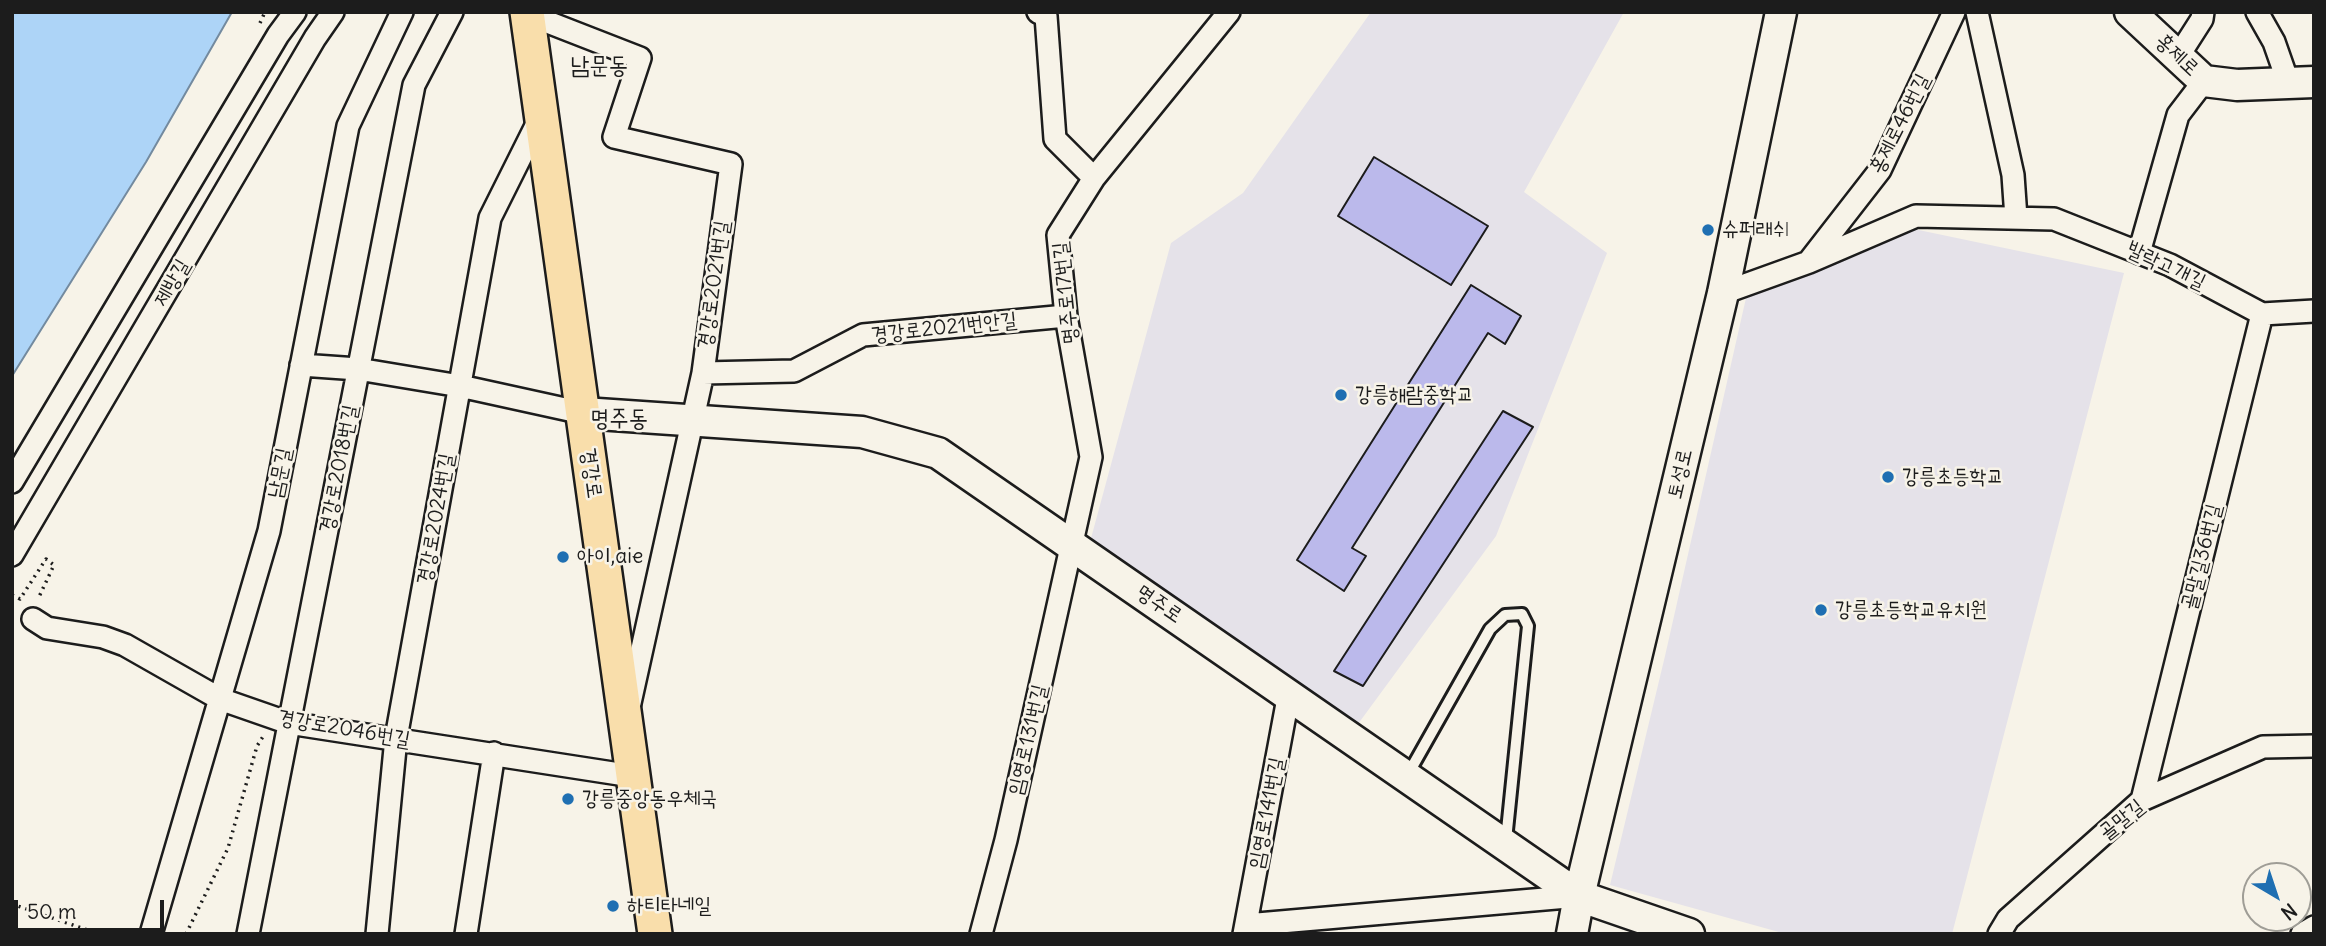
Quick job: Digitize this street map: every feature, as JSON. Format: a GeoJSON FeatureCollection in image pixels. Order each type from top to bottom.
{"type":"FeatureCollection","features":[{"type":"Feature","properties":{"kind":"main road","name":"경강로"},"geometry":{"type":"LineString","coordinates":[[527,13],[655,934]]}},
{"type":"Feature","properties":{"kind":"street"},"geometry":{"type":"LineString","coordinates":[[12,482],[278,35],[295,12]]}},
{"type":"Feature","properties":{"kind":"street","name":"제방길"},"geometry":{"type":"LineString","coordinates":[[12,555],[315,38],[333,12]]}},
{"type":"Feature","properties":{"kind":"street","name":"남문길"},"geometry":{"type":"LineString","coordinates":[[151,934],[269,531],[348,126],[402,12]]}},
{"type":"Feature","properties":{"kind":"street","name":"경강로2018번길"},"geometry":{"type":"LineString","coordinates":[[248,934],[282,720],[358,369],[414,85],[452,12]]}},
{"type":"Feature","properties":{"kind":"street"},"geometry":{"type":"LineString","coordinates":[[1038,12],[1046,16],[1055,139],[1094,178]]}},
{"type":"Feature","properties":{"kind":"street","name":"명주로17번길"},"geometry":{"type":"LineString","coordinates":[[1072,544],[1091,457],[1066,316],[1058,235],[1094,178],[1229,12]]}},
{"type":"Feature","properties":{"kind":"street","name":"토성로"},"geometry":{"type":"LineString","coordinates":[[1572,934],[1723,293],[1781,12]]}},
{"type":"Feature","properties":{"kind":"street","name":"홍제로46번길"},"geometry":{"type":"LineString","coordinates":[[1809,262],[1880,170],[1954,12]]}},
{"type":"Feature","properties":{"kind":"street"},"geometry":{"type":"LineString","coordinates":[[1977,12],[2013,175],[2016,218]]}},
{"type":"Feature","properties":{"kind":"street","name":"홍제로"},"geometry":{"type":"LineString","coordinates":[[2130,12],[2204,81],[2237,85],[2301,82]]}},
{"type":"Feature","properties":{"kind":"street"},"geometry":{"type":"LineString","coordinates":[[2179,55],[2202,19],[2203,12]]}},
{"type":"Feature","properties":{"kind":"street"},"geometry":{"type":"LineString","coordinates":[[2257,12],[2301,82]]}},
{"type":"Feature","properties":{"kind":"street","name":"경강로2021번길"},"geometry":{"type":"LineString","coordinates":[[527,13],[640,58],[614,136],[731,164],[703,373],[626,723]]}},
{"type":"Feature","properties":{"kind":"street"},"geometry":{"type":"LineString","coordinates":[[2139,253],[2178,115],[2204,81]]}},
{"type":"Feature","properties":{"kind":"street","name":"경강로2024번길"},"geometry":{"type":"LineString","coordinates":[[377,934],[396,738],[491,218],[541,116]]}},
{"type":"Feature","properties":{"kind":"street","name":"발락고개길"},"geometry":{"type":"LineString","coordinates":[[1723,293],[1809,262],[1916,216],[2054,219],[2170,265],[2262,313],[2314,311]]}},
{"type":"Feature","properties":{"kind":"street","name":"골말길36번길"},"geometry":{"type":"LineString","coordinates":[[2142,800],[2262,313]]}},
{"type":"Feature","properties":{"kind":"street","name":"경강로2021번안길"},"geometry":{"type":"LineString","coordinates":[[703,373],[794,370],[863,335],[1066,316]]}},
{"type":"Feature","properties":{"kind":"street"},"geometry":{"type":"LineString","coordinates":[[301,365],[358,369],[460,386],[583,414]]}},
{"type":"Feature","properties":{"kind":"street","name":"명주로"},"geometry":{"type":"LineString","coordinates":[[583,414],[862,432],[938,453],[1289,693],[1579,896],[1689,934]]}},
{"type":"Feature","properties":{"kind":"street","name":"임영로131번길"},"geometry":{"type":"LineString","coordinates":[[981,934],[1006,840],[1072,544]]}},
{"type":"Feature","properties":{"kind":"street","name":"경강로2046번길"},"geometry":{"type":"LineString","coordinates":[[33,619],[47,628],[103,637],[125,645],[220,699],[282,720],[632,776]]}},
{"type":"Feature","properties":{"kind":"street","name":"임영로141번길"},"geometry":{"type":"LineString","coordinates":[[1245,929],[1289,693]]}},
{"type":"Feature","properties":{"kind":"street","name":"골말길"},"geometry":{"type":"LineString","coordinates":[[1999,934],[2008,919],[2142,800],[2263,747],[2314,746]]}},
{"type":"Feature","properties":{"kind":"street"},"geometry":{"type":"LineString","coordinates":[[466,934],[494,753]]}},
{"type":"Feature","properties":{"kind":"street"},"geometry":{"type":"LineString","coordinates":[[1245,929],[1579,896]]}},
{"type":"Feature","properties":{"kind":"street"},"geometry":{"type":"LineString","coordinates":[[2302,934],[2314,927]]}},
{"type":"Feature","properties":{"kind":"lane"},"geometry":{"type":"LineString","coordinates":[[1407,776],[1490,629],[1505,615],[1522,614],[1528,626],[1506,844]]}},
{"type":"Feature","properties":{"kind":"path"},"geometry":{"type":"LineString","coordinates":[[12,595],[20,599],[46,559],[54,565],[33,610],[33,619]]}},
{"type":"Feature","properties":{"kind":"path"},"geometry":{"type":"LineString","coordinates":[[186,934],[228,848],[257,746],[282,720]]}},
{"type":"Feature","properties":{"kind":"path"},"geometry":{"type":"LineString","coordinates":[[12,904],[99,934]]}},
{"type":"Feature","properties":{"kind":"shaded area","name":"강릉해람중학교"},"geometry":{"type":"Polygon","coordinates":[[[1371,12],[1624,12],[1524,192],[1607,253],[1496,536],[1358,724],[1090,542],[1171,243],[1243,193],[1371,12]]]}},
{"type":"Feature","properties":{"kind":"shaded area","name":"강릉초등학교"},"geometry":{"type":"Polygon","coordinates":[[[1909,228],[2124,273],[1952,934],[1786,934],[1610,885],[1746,298],[1909,228]]]}},
{"type":"Feature","properties":{"kind":"water"},"geometry":{"type":"Polygon","coordinates":[[[12,12],[232,12],[146,162],[12,376],[12,12]]]}},
{"type":"Feature","properties":{"kind":"building"},"geometry":{"type":"Polygon","coordinates":[[[1374,157],[1488,226],[1451,285],[1338,216],[1374,157]]]}},
{"type":"Feature","properties":{"kind":"building"},"geometry":{"type":"Polygon","coordinates":[[[1471,285],[1521,316],[1505,344],[1488,333],[1352,548],[1366,556],[1344,591],[1297,560],[1471,285]]]}},
{"type":"Feature","properties":{"kind":"building"},"geometry":{"type":"Polygon","coordinates":[[[1503,411],[1533,427],[1363,686],[1334,671],[1503,411]]]}},
{"type":"Feature","properties":{"kind":"place","name":"슈퍼래쉬"},"geometry":{"type":"Point","coordinates":[1708,230]}},
{"type":"Feature","properties":{"kind":"place","name":"강릉해람중학교"},"geometry":{"type":"Point","coordinates":[1341,395]}},
{"type":"Feature","properties":{"kind":"place","name":"강릉초등학교"},"geometry":{"type":"Point","coordinates":[1888,477]}},
{"type":"Feature","properties":{"kind":"place","name":"아이,aie"},"geometry":{"type":"Point","coordinates":[563,557]}},
{"type":"Feature","properties":{"kind":"place","name":"강릉초등학교유치원"},"geometry":{"type":"Point","coordinates":[1821,610]}},
{"type":"Feature","properties":{"kind":"place","name":"강릉중앙동우체국"},"geometry":{"type":"Point","coordinates":[568,799]}},
{"type":"Feature","properties":{"kind":"place","name":"하티타네일"},"geometry":{"type":"Point","coordinates":[613,906]}},
{"type":"Feature","properties":{"kind":"district","name":"남문동"},"geometry":{"type":"Point","coordinates":[599,66]}},
{"type":"Feature","properties":{"kind":"district","name":"명주동"},"geometry":{"type":"Point","coordinates":[619,419]}}]}
